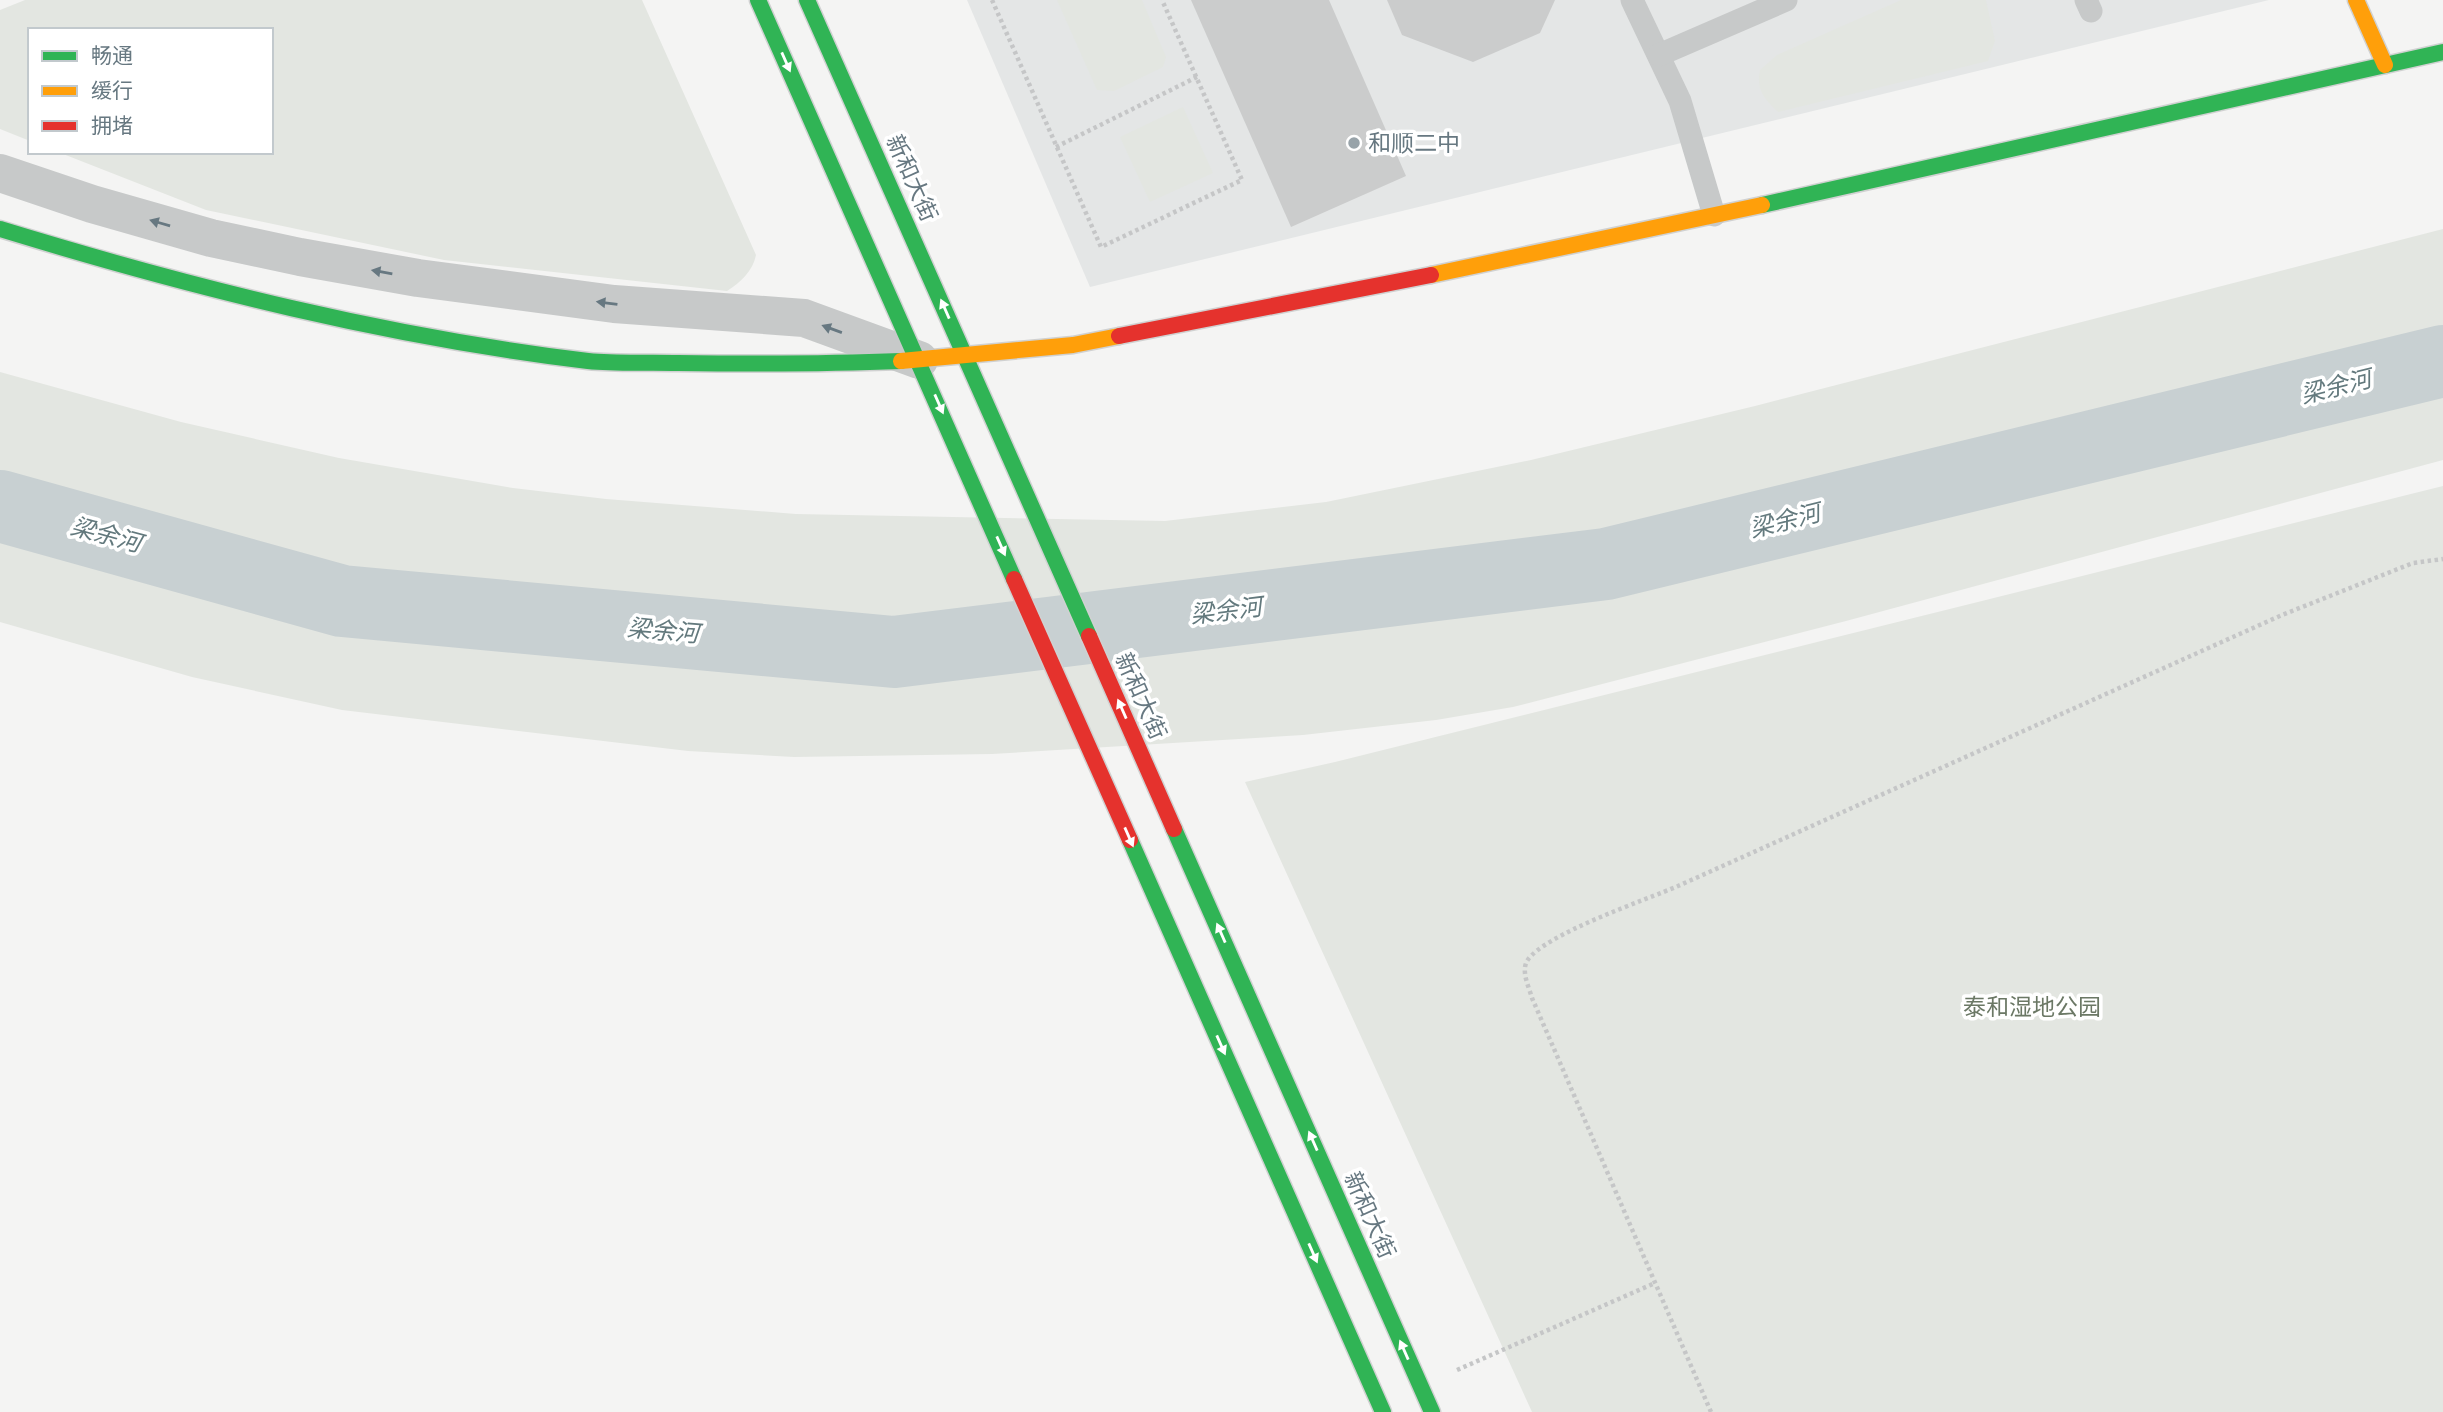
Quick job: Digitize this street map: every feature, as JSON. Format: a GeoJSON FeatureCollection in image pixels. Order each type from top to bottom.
{"type":"FeatureCollection","features":[{"type":"Feature","properties":{"kind":"main road"},"geometry":{"type":"LineString","coordinates":[[758,0],[1383,1412]]}},
{"type":"Feature","properties":{"kind":"main road","name":"新和大街"},"geometry":{"type":"LineString","coordinates":[[807,0],[967,356],[1432,1412]]}},
{"type":"Feature","properties":{"kind":"main road"},"geometry":{"type":"LineString","coordinates":[[2356,0],[2385,65]]}},
{"type":"Feature","properties":{"kind":"main road"},"geometry":{"type":"LineString","coordinates":[[0,229],[158,277],[308,313],[463,342],[591,361],[792,365],[919,360],[1073,345],[1213,319],[1714,215],[2443,52]]}},
{"type":"Feature","properties":{"kind":"street"},"geometry":{"type":"LineString","coordinates":[[0,173],[92,204],[211,238],[300,257],[418,278],[614,304],[804,318],[919,360]]}},
{"type":"Feature","properties":{"kind":"lane"},"geometry":{"type":"LineString","coordinates":[[1632,0],[1680,101],[1714,215]]}},
{"type":"Feature","properties":{"kind":"lane"},"geometry":{"type":"LineString","coordinates":[[1659,55],[1786,0]]}},
{"type":"Feature","properties":{"kind":"path"},"geometry":{"type":"LineString","coordinates":[[992,0],[1101,247],[1242,180],[1162,0]]}},
{"type":"Feature","properties":{"kind":"path"},"geometry":{"type":"LineString","coordinates":[[1056,147],[1197,78]]}},
{"type":"Feature","properties":{"kind":"path"},"geometry":{"type":"LineString","coordinates":[[1711,1412],[1532,998],[1525,974],[1527,961],[1549,943],[1583,925],[1678,886],[2282,615],[2413,563],[2443,559]]}},
{"type":"Feature","properties":{"kind":"path"},"geometry":{"type":"LineString","coordinates":[[1420,1386],[1655,1283]]}},
{"type":"Feature","properties":{"kind":"shaded area","name":"和顺二中"},"geometry":{"type":"Polygon","coordinates":[[[967,0],[2269,0],[1090,287],[967,0]]]}},
{"type":"Feature","properties":{"kind":"green space"},"geometry":{"type":"Polygon","coordinates":[[[25,0],[642,0],[756,255],[745,276],[727,291],[444,260],[206,210],[63,154],[273,154],[273,28],[28,28],[28,140],[0,129],[0,10],[25,0]]]}},
{"type":"Feature","properties":{"kind":"green space"},"geometry":{"type":"Polygon","coordinates":[[[1057,0],[1142,0],[1166,57],[1163,67],[1114,91],[1097,90],[1057,0]]]}},
{"type":"Feature","properties":{"kind":"green space"},"geometry":{"type":"Polygon","coordinates":[[[1901,0],[1986,0],[1995,41],[1988,61],[1778,112],[1765,98],[1760,89],[1760,70],[1777,55],[1901,0]]]}},
{"type":"Feature","properties":{"kind":"green space"},"geometry":{"type":"Polygon","coordinates":[[[1183,107],[1213,173],[1150,202],[1120,137],[1183,107]]]}},
{"type":"Feature","properties":{"kind":"green space"},"geometry":{"type":"Polygon","coordinates":[[[2443,229],[2443,460],[1846,621],[1513,707],[1436,720],[1303,735],[992,754],[794,757],[688,751],[342,710],[192,677],[0,622],[0,372],[181,422],[339,458],[513,488],[606,499],[796,514],[1165,521],[1326,502],[1531,460],[1755,406],[2443,229]]]}},
{"type":"Feature","properties":{"kind":"green space","name":"泰和湿地公园"},"geometry":{"type":"Polygon","coordinates":[[[2443,486],[2443,1412],[1532,1412],[1245,782],[1335,762],[2443,486]]]}},
{"type":"Feature","properties":{"kind":"building"},"geometry":{"type":"Polygon","coordinates":[[[1191,0],[1329,0],[1406,176],[1291,227],[1191,0]]]}},
{"type":"Feature","properties":{"kind":"building"},"geometry":{"type":"Polygon","coordinates":[[[1387,0],[1555,0],[1540,33],[1473,62],[1402,35],[1387,0]]]}},
{"type":"Feature","properties":{"kind":"waterway","name":"梁余河"},"geometry":{"type":"LineString","coordinates":[[0,506],[342,601],[894,652],[1606,564],[2443,361]]}},
{"type":"Feature","properties":{"kind":"traffic: fast"},"geometry":{"type":"LineString","coordinates":[[758,0],[1014,579]]}},
{"type":"Feature","properties":{"kind":"traffic: fast"},"geometry":{"type":"LineString","coordinates":[[807,0],[1089,636]]}},
{"type":"Feature","properties":{"kind":"traffic: fast"},"geometry":{"type":"LineString","coordinates":[[1762,205],[2443,52]]}},
{"type":"Feature","properties":{"kind":"traffic: fast"},"geometry":{"type":"LineString","coordinates":[[0,229],[145,271],[291,308],[439,339],[513,351],[611,362],[790,364],[901,361]]}},
{"type":"Feature","properties":{"kind":"traffic: fast"},"geometry":{"type":"LineString","coordinates":[[1174,829],[1432,1412]]}},
{"type":"Feature","properties":{"kind":"traffic: fast"},"geometry":{"type":"LineString","coordinates":[[1130,840],[1383,1412]]}},
{"type":"Feature","properties":{"kind":"traffic: slow"},"geometry":{"type":"LineString","coordinates":[[2356,0],[2385,65]]}},
{"type":"Feature","properties":{"kind":"traffic: slow"},"geometry":{"type":"LineString","coordinates":[[1431,275],[1762,205]]}},
{"type":"Feature","properties":{"kind":"traffic: slow"},"geometry":{"type":"LineString","coordinates":[[901,361],[1073,345],[1119,336]]}},
{"type":"Feature","properties":{"kind":"traffic: jam"},"geometry":{"type":"LineString","coordinates":[[1119,336],[1431,275]]}},
{"type":"Feature","properties":{"kind":"traffic: jam"},"geometry":{"type":"LineString","coordinates":[[1014,579],[1130,840]]}},
{"type":"Feature","properties":{"kind":"traffic: jam"},"geometry":{"type":"LineString","coordinates":[[1089,636],[1174,829]]}},
{"type":"Feature","properties":{"kind":"place","name":"和顺二中"},"geometry":{"type":"Point","coordinates":[1354,143]}}]}
